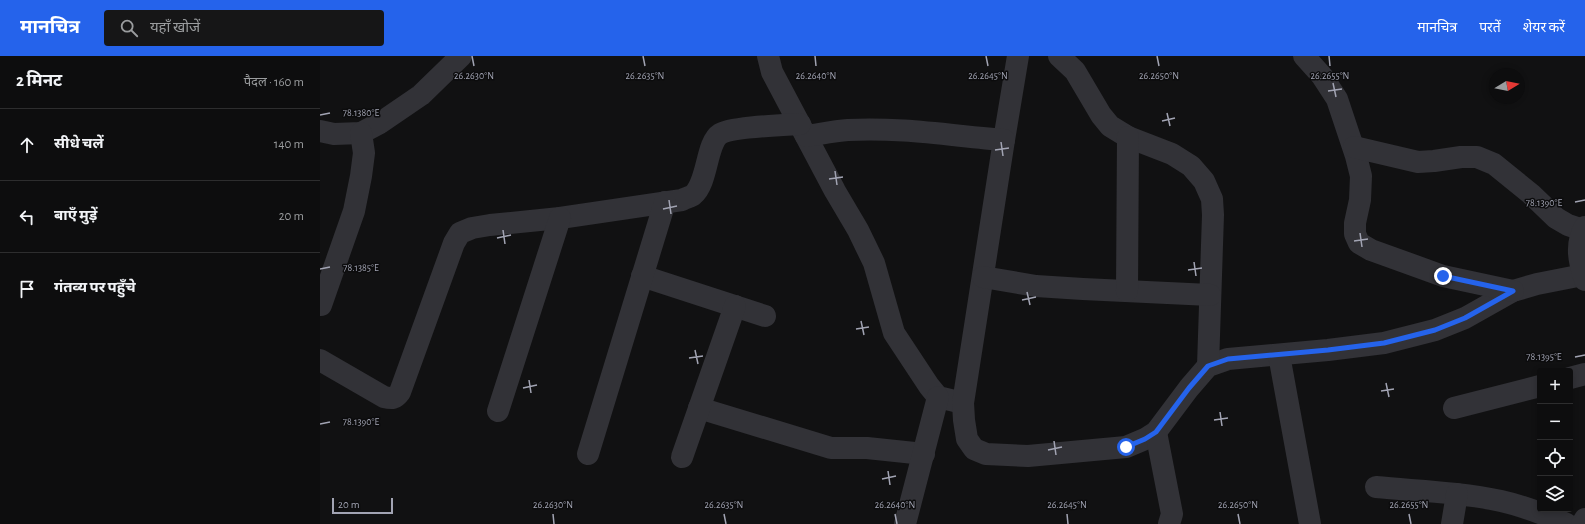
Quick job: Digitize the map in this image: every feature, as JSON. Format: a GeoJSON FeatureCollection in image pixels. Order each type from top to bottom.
{"type":"FeatureCollection","features":[{"type":"Feature","properties":{"kind":"street"},"geometry":{"type":"LineString","coordinates":[[768,56],[772,72],[858,230],[874,264],[894,333],[938,397],[964,403]]}},
{"type":"Feature","properties":{"kind":"street"},"geometry":{"type":"LineString","coordinates":[[1018,56],[964,403],[964,420],[967,439],[974,449],[986,454],[1028,456],[1126,447],[1145,439],[1156,432],[1189,388],[1208,366],[1228,359],[1384,343],[1435,330],[1465,318],[1513,291],[1537,284],[1584,278],[1578,253],[1579,242],[1584,228],[1568,225],[1556,218],[1531,194],[1494,164],[1476,157],[1461,156],[1434,161],[1418,162],[1354,147]]}},
{"type":"Feature","properties":{"kind":"street"},"geometry":{"type":"LineString","coordinates":[[1059,56],[1075,71],[1101,115],[1110,126],[1128,137],[1172,154],[1191,166],[1204,180],[1212,199],[1213,215],[1208,366]]}},
{"type":"Feature","properties":{"kind":"street"},"geometry":{"type":"LineString","coordinates":[[1304,56],[1322,76],[1337,99],[1354,147],[1361,176],[1360,200],[1355,223],[1355,234],[1359,243],[1371,250],[1443,276],[1513,291]]}},
{"type":"Feature","properties":{"kind":"street"},"geometry":{"type":"LineString","coordinates":[[320,131],[334,134],[361,133],[380,123],[421,95],[457,57]]}},
{"type":"Feature","properties":{"kind":"street"},"geometry":{"type":"LineString","coordinates":[[320,360],[384,397],[390,399],[396,397],[400,392],[454,243],[460,234],[472,228],[490,225],[560,218],[682,200],[694,195],[701,183],[714,141],[720,134],[733,130],[877,130],[1004,140]]}},
{"type":"Feature","properties":{"kind":"street"},"geometry":{"type":"LineString","coordinates":[[321,305],[354,211],[364,153],[361,133]]}},
{"type":"Feature","properties":{"kind":"street"},"geometry":{"type":"LineString","coordinates":[[1127,291],[1128,137]]}},
{"type":"Feature","properties":{"kind":"street"},"geometry":{"type":"LineString","coordinates":[[588,454],[665,202]]}},
{"type":"Feature","properties":{"kind":"street"},"geometry":{"type":"LineString","coordinates":[[498,411],[560,218]]}},
{"type":"Feature","properties":{"kind":"street"},"geometry":{"type":"LineString","coordinates":[[642,276],[766,316]]}},
{"type":"Feature","properties":{"kind":"street"},"geometry":{"type":"LineString","coordinates":[[983,277],[1036,286],[1210,295]]}},
{"type":"Feature","properties":{"kind":"street"},"geometry":{"type":"LineString","coordinates":[[682,457],[735,306]]}},
{"type":"Feature","properties":{"kind":"street"},"geometry":{"type":"LineString","coordinates":[[1279,354],[1310,524]]}},
{"type":"Feature","properties":{"kind":"street"},"geometry":{"type":"LineString","coordinates":[[1573,377],[1585,374]]}},
{"type":"Feature","properties":{"kind":"street"},"geometry":{"type":"LineString","coordinates":[[1454,408],[1537,387]]}},
{"type":"Feature","properties":{"kind":"street"},"geometry":{"type":"LineString","coordinates":[[905,524],[938,397]]}},
{"type":"Feature","properties":{"kind":"street"},"geometry":{"type":"LineString","coordinates":[[699,408],[831,448],[867,448],[924,454]]}},
{"type":"Feature","properties":{"kind":"street"},"geometry":{"type":"LineString","coordinates":[[1156,432],[1172,514],[1169,524]]}},
{"type":"Feature","properties":{"kind":"street"},"geometry":{"type":"LineString","coordinates":[[1376,487],[1457,494],[1500,500],[1518,505],[1567,524]]}},
{"type":"Feature","properties":{"kind":"street"},"geometry":{"type":"LineString","coordinates":[[1452,524],[1457,494]]}},
{"type":"Feature","properties":{"kind":"street"},"geometry":{"type":"LineString","coordinates":[[1582,524],[1585,519]]}},
{"type":"Feature","properties":{"kind":"route"},"geometry":{"type":"LineString","coordinates":[[1126,447],[1145,439],[1156,432],[1189,388],[1208,366],[1228,359],[1328,350],[1384,343],[1435,330],[1465,318],[1513,291],[1443,276]]}}]}
